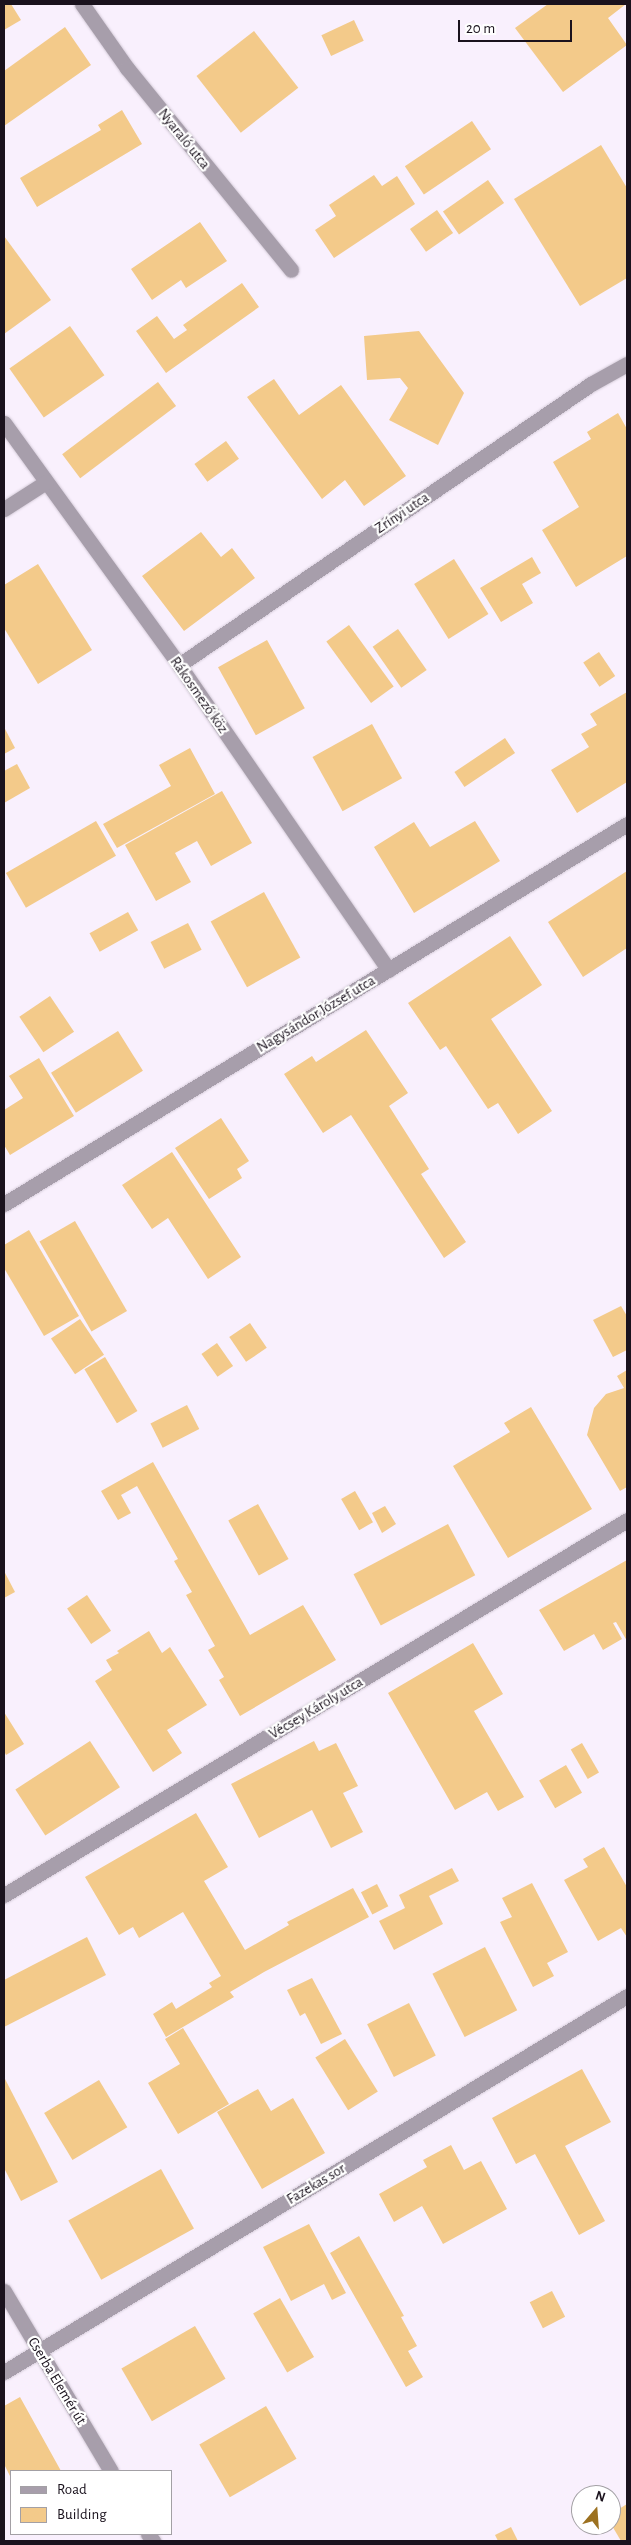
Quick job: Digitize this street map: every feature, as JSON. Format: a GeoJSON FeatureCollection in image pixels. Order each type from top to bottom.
{"type":"FeatureCollection","features":[{"type":"Feature","properties":{"kind":"street","name":"Nyaraló utca"},"geometry":{"type":"LineString","coordinates":[[82,4],[127,68],[291,270]]}},
{"type":"Feature","properties":{"kind":"street","name":"Zrínyi utca"},"geometry":{"type":"LineString","coordinates":[[179,665],[591,384],[627,364]]}},
{"type":"Feature","properties":{"kind":"street","name":"Rákosmező köz"},"geometry":{"type":"LineString","coordinates":[[4,423],[179,665],[389,970]]}},
{"type":"Feature","properties":{"kind":"street"},"geometry":{"type":"LineString","coordinates":[[4,509],[46,482]]}},
{"type":"Feature","properties":{"kind":"street","name":"Nagysándor József utca"},"geometry":{"type":"LineString","coordinates":[[4,1204],[627,824]]}},
{"type":"Feature","properties":{"kind":"street","name":"Vécsey Károly utca"},"geometry":{"type":"LineString","coordinates":[[4,1895],[627,1520]]}},
{"type":"Feature","properties":{"kind":"street","name":"Fazekas sor"},"geometry":{"type":"LineString","coordinates":[[4,2372],[627,1996]]}},
{"type":"Feature","properties":{"kind":"street","name":"Cserba Elemér út"},"geometry":{"type":"LineString","coordinates":[[4,2291],[109,2470]]}},
{"type":"Feature","properties":{"kind":"building"},"geometry":{"type":"Polygon","coordinates":[[[4,4],[11,4],[21,20],[4,30],[4,4]]]}},
{"type":"Feature","properties":{"kind":"building"},"geometry":{"type":"Polygon","coordinates":[[[548,4],[626,4],[608,18],[627,45],[563,92],[515,28],[548,4]]]}},
{"type":"Feature","properties":{"kind":"building"},"geometry":{"type":"Polygon","coordinates":[[[354,20],[364,41],[331,56],[321,35],[354,20]]]}},
{"type":"Feature","properties":{"kind":"building"},"geometry":{"type":"Polygon","coordinates":[[[65,27],[91,65],[4,126],[4,71],[65,27]]]}},
{"type":"Feature","properties":{"kind":"building"},"geometry":{"type":"Polygon","coordinates":[[[254,31],[298,88],[241,133],[196,76],[254,31]]]}},
{"type":"Feature","properties":{"kind":"building"},"geometry":{"type":"Polygon","coordinates":[[[122,110],[142,144],[37,207],[20,178],[101,130],[98,125],[122,110]]]}},
{"type":"Feature","properties":{"kind":"building"},"geometry":{"type":"Polygon","coordinates":[[[472,121],[491,149],[424,194],[405,166],[472,121]]]}},
{"type":"Feature","properties":{"kind":"building"},"geometry":{"type":"Polygon","coordinates":[[[601,145],[627,188],[627,278],[580,306],[514,199],[601,145]]]}},
{"type":"Feature","properties":{"kind":"building"},"geometry":{"type":"Polygon","coordinates":[[[374,175],[382,186],[397,176],[415,204],[334,258],[315,230],[336,216],[329,205],[374,175]]]}},
{"type":"Feature","properties":{"kind":"building"},"geometry":{"type":"Polygon","coordinates":[[[488,180],[504,203],[459,234],[443,212],[488,180]]]}},
{"type":"Feature","properties":{"kind":"building"},"geometry":{"type":"Polygon","coordinates":[[[437,210],[453,233],[426,252],[410,229],[437,210]]]}},
{"type":"Feature","properties":{"kind":"building"},"geometry":{"type":"Polygon","coordinates":[[[200,222],[227,261],[186,288],[181,280],[152,300],[131,269],[200,222]]]}},
{"type":"Feature","properties":{"kind":"building"},"geometry":{"type":"Polygon","coordinates":[[[4,236],[51,300],[4,334],[4,236]]]}},
{"type":"Feature","properties":{"kind":"building"},"geometry":{"type":"Polygon","coordinates":[[[242,283],[259,307],[166,373],[136,331],[157,316],[174,339],[187,330],[183,325],[242,283]]]}},
{"type":"Feature","properties":{"kind":"building"},"geometry":{"type":"Polygon","coordinates":[[[70,326],[104,375],[44,418],[9,368],[70,326]]]}},
{"type":"Feature","properties":{"kind":"building"},"geometry":{"type":"Polygon","coordinates":[[[419,331],[464,393],[438,445],[389,420],[408,388],[400,378],[367,380],[364,336],[419,331]]]}},
{"type":"Feature","properties":{"kind":"building"},"geometry":{"type":"Polygon","coordinates":[[[274,379],[299,415],[341,385],[406,476],[364,506],[345,480],[322,499],[247,397],[274,379]]]}},
{"type":"Feature","properties":{"kind":"building"},"geometry":{"type":"Polygon","coordinates":[[[158,382],[176,406],[80,478],[62,454],[158,382]]]}},
{"type":"Feature","properties":{"kind":"building"},"geometry":{"type":"Polygon","coordinates":[[[618,413],[627,429],[627,556],[576,587],[542,530],[579,507],[553,462],[591,439],[587,432],[618,413]]]}},
{"type":"Feature","properties":{"kind":"building"},"geometry":{"type":"Polygon","coordinates":[[[226,441],[239,459],[207,482],[194,464],[226,441]]]}},
{"type":"Feature","properties":{"kind":"building"},"geometry":{"type":"Polygon","coordinates":[[[201,532],[221,557],[232,548],[255,578],[184,631],[142,576],[201,532]]]}},
{"type":"Feature","properties":{"kind":"building"},"geometry":{"type":"Polygon","coordinates":[[[532,557],[541,573],[522,584],[533,603],[501,622],[480,588],[532,557]]]}},
{"type":"Feature","properties":{"kind":"building"},"geometry":{"type":"Polygon","coordinates":[[[454,559],[488,614],[449,639],[414,584],[454,559]]]}},
{"type":"Feature","properties":{"kind":"building"},"geometry":{"type":"Polygon","coordinates":[[[38,564],[92,650],[38,684],[4,628],[4,585],[38,564]]]}},
{"type":"Feature","properties":{"kind":"building"},"geometry":{"type":"Polygon","coordinates":[[[349,625],[394,686],[371,703],[326,641],[349,625]]]}},
{"type":"Feature","properties":{"kind":"building"},"geometry":{"type":"Polygon","coordinates":[[[398,629],[427,670],[401,688],[373,647],[398,629]]]}},
{"type":"Feature","properties":{"kind":"building"},"geometry":{"type":"Polygon","coordinates":[[[267,640],[305,708],[256,735],[218,667],[267,640]]]}},
{"type":"Feature","properties":{"kind":"building"},"geometry":{"type":"Polygon","coordinates":[[[599,652],[615,676],[599,687],[583,663],[599,652]]]}},
{"type":"Feature","properties":{"kind":"building"},"geometry":{"type":"Polygon","coordinates":[[[627,692],[627,782],[577,813],[551,770],[589,747],[581,734],[597,725],[590,714],[627,692]]]}},
{"type":"Feature","properties":{"kind":"building"},"geometry":{"type":"Polygon","coordinates":[[[372,724],[402,778],[343,811],[313,757],[372,724]]]}},
{"type":"Feature","properties":{"kind":"building"},"geometry":{"type":"Polygon","coordinates":[[[4,727],[15,748],[4,754],[4,727]]]}},
{"type":"Feature","properties":{"kind":"building"},"geometry":{"type":"Polygon","coordinates":[[[505,738],[515,753],[464,787],[454,772],[505,738]]]}},
{"type":"Feature","properties":{"kind":"building"},"geometry":{"type":"Polygon","coordinates":[[[190,748],[215,794],[117,848],[103,824],[171,786],[159,765],[190,748]]]}},
{"type":"Feature","properties":{"kind":"building"},"geometry":{"type":"Polygon","coordinates":[[[17,764],[30,788],[4,803],[4,771],[17,764]]]}},
{"type":"Feature","properties":{"kind":"building"},"geometry":{"type":"Polygon","coordinates":[[[222,791],[252,843],[211,866],[197,841],[175,853],[191,882],[156,901],[125,845],[222,791]]]}},
{"type":"Feature","properties":{"kind":"building"},"geometry":{"type":"Polygon","coordinates":[[[96,821],[116,856],[26,908],[6,873],[96,821]]]}},
{"type":"Feature","properties":{"kind":"building"},"geometry":{"type":"Polygon","coordinates":[[[475,821],[500,861],[414,913],[374,847],[414,822],[430,847],[475,821]]]}},
{"type":"Feature","properties":{"kind":"building"},"geometry":{"type":"Polygon","coordinates":[[[627,871],[627,948],[583,977],[548,922],[627,871]]]}},
{"type":"Feature","properties":{"kind":"building"},"geometry":{"type":"Polygon","coordinates":[[[264,892],[300,958],[247,987],[211,922],[264,892]]]}},
{"type":"Feature","properties":{"kind":"building"},"geometry":{"type":"Polygon","coordinates":[[[128,912],[138,930],[100,952],[90,933],[128,912]]]}},
{"type":"Feature","properties":{"kind":"building"},"geometry":{"type":"Polygon","coordinates":[[[188,923],[202,950],[164,969],[151,942],[188,923]]]}},
{"type":"Feature","properties":{"kind":"building"},"geometry":{"type":"Polygon","coordinates":[[[510,936],[542,985],[491,1019],[552,1111],[518,1134],[498,1103],[488,1109],[446,1046],[440,1050],[408,1003],[510,936]]]}},
{"type":"Feature","properties":{"kind":"building"},"geometry":{"type":"Polygon","coordinates":[[[50,996],[74,1032],[43,1052],[19,1017],[50,996]]]}},
{"type":"Feature","properties":{"kind":"building"},"geometry":{"type":"Polygon","coordinates":[[[366,1030],[408,1093],[389,1106],[429,1169],[421,1174],[466,1242],[444,1258],[351,1115],[323,1133],[284,1074],[312,1056],[316,1062],[366,1030]]]}},
{"type":"Feature","properties":{"kind":"building"},"geometry":{"type":"Polygon","coordinates":[[[118,1031],[143,1071],[76,1113],[51,1073],[118,1031]]]}},
{"type":"Feature","properties":{"kind":"building"},"geometry":{"type":"Polygon","coordinates":[[[39,1058],[74,1116],[10,1155],[4,1145],[4,1110],[23,1098],[9,1076],[39,1058]]]}},
{"type":"Feature","properties":{"kind":"building"},"geometry":{"type":"Polygon","coordinates":[[[221,1118],[249,1161],[237,1169],[242,1178],[209,1199],[175,1148],[221,1118]]]}},
{"type":"Feature","properties":{"kind":"building"},"geometry":{"type":"Polygon","coordinates":[[[172,1152],[241,1257],[208,1279],[168,1218],[152,1229],[122,1185],[172,1152]]]}},
{"type":"Feature","properties":{"kind":"building"},"geometry":{"type":"Polygon","coordinates":[[[75,1221],[127,1311],[91,1332],[39,1242],[75,1221]]]}},
{"type":"Feature","properties":{"kind":"building"},"geometry":{"type":"Polygon","coordinates":[[[29,1230],[79,1316],[44,1336],[4,1268],[4,1245],[29,1230]]]}},
{"type":"Feature","properties":{"kind":"building"},"geometry":{"type":"Polygon","coordinates":[[[621,1306],[627,1316],[627,1350],[613,1357],[593,1320],[621,1306]]]}},
{"type":"Feature","properties":{"kind":"building"},"geometry":{"type":"Polygon","coordinates":[[[80,1319],[104,1355],[75,1374],[51,1339],[80,1319]]]}},
{"type":"Feature","properties":{"kind":"building"},"geometry":{"type":"Polygon","coordinates":[[[250,1323],[267,1348],[246,1362],[229,1337],[250,1323]]]}},
{"type":"Feature","properties":{"kind":"building"},"geometry":{"type":"Polygon","coordinates":[[[217,1343],[233,1366],[217,1377],[201,1354],[217,1343]]]}},
{"type":"Feature","properties":{"kind":"building"},"geometry":{"type":"Polygon","coordinates":[[[105,1357],[137,1411],[117,1423],[84,1369],[105,1357]]]}},
{"type":"Feature","properties":{"kind":"building"},"geometry":{"type":"Polygon","coordinates":[[[627,1370],[627,1487],[620,1491],[587,1435],[594,1408],[606,1394],[624,1388],[617,1376],[627,1370]]]}},
{"type":"Feature","properties":{"kind":"building"},"geometry":{"type":"Polygon","coordinates":[[[187,1405],[199,1429],[163,1448],[150,1424],[187,1405]]]}},
{"type":"Feature","properties":{"kind":"building"},"geometry":{"type":"Polygon","coordinates":[[[531,1407],[592,1509],[508,1558],[453,1466],[510,1432],[504,1423],[531,1407]]]}},
{"type":"Feature","properties":{"kind":"building"},"geometry":{"type":"Polygon","coordinates":[[[153,1462],[250,1635],[303,1605],[336,1660],[240,1716],[219,1680],[224,1677],[208,1650],[215,1646],[186,1595],[192,1592],[174,1561],[178,1559],[137,1486],[121,1495],[131,1513],[118,1520],[101,1491],[153,1462]]]}},
{"type":"Feature","properties":{"kind":"building"},"geometry":{"type":"Polygon","coordinates":[[[355,1491],[373,1522],[359,1530],[341,1499],[355,1491]]]}},
{"type":"Feature","properties":{"kind":"building"},"geometry":{"type":"Polygon","coordinates":[[[258,1504],[289,1559],[259,1576],[228,1520],[258,1504]]]}},
{"type":"Feature","properties":{"kind":"building"},"geometry":{"type":"Polygon","coordinates":[[[385,1506],[396,1524],[382,1533],[372,1513],[385,1506]]]}},
{"type":"Feature","properties":{"kind":"building"},"geometry":{"type":"Polygon","coordinates":[[[448,1524],[475,1575],[381,1625],[354,1574],[448,1524]]]}},
{"type":"Feature","properties":{"kind":"building"},"geometry":{"type":"Polygon","coordinates":[[[627,1560],[627,1641],[616,1622],[613,1623],[622,1639],[603,1650],[594,1634],[564,1651],[539,1610],[627,1560]]]}},
{"type":"Feature","properties":{"kind":"building"},"geometry":{"type":"Polygon","coordinates":[[[4,1571],[15,1592],[4,1598],[4,1571]]]}},
{"type":"Feature","properties":{"kind":"building"},"geometry":{"type":"Polygon","coordinates":[[[87,1595],[111,1631],[91,1644],[67,1608],[87,1595]]]}},
{"type":"Feature","properties":{"kind":"building"},"geometry":{"type":"Polygon","coordinates":[[[149,1631],[162,1653],[170,1647],[207,1705],[167,1730],[182,1753],[153,1772],[95,1681],[112,1670],[106,1660],[149,1631]]]}},
{"type":"Feature","properties":{"kind":"building"},"geometry":{"type":"Polygon","coordinates":[[[473,1643],[503,1694],[474,1711],[524,1797],[498,1811],[487,1792],[455,1810],[388,1693],[473,1643]]]}},
{"type":"Feature","properties":{"kind":"building"},"geometry":{"type":"Polygon","coordinates":[[[4,1712],[24,1744],[6,1755],[4,1751],[4,1712]]]}},
{"type":"Feature","properties":{"kind":"building"},"geometry":{"type":"Polygon","coordinates":[[[90,1741],[120,1787],[45,1836],[15,1789],[90,1741]]]}},
{"type":"Feature","properties":{"kind":"building"},"geometry":{"type":"Polygon","coordinates":[[[314,1741],[319,1751],[336,1743],[358,1786],[343,1793],[363,1832],[331,1848],[312,1810],[259,1838],[231,1784],[314,1741]]]}},
{"type":"Feature","properties":{"kind":"building"},"geometry":{"type":"Polygon","coordinates":[[[582,1743],[599,1772],[588,1779],[571,1750],[582,1743]]]}},
{"type":"Feature","properties":{"kind":"building"},"geometry":{"type":"Polygon","coordinates":[[[566,1765],[582,1793],[555,1808],[539,1780],[566,1765]]]}},
{"type":"Feature","properties":{"kind":"building"},"geometry":{"type":"Polygon","coordinates":[[[196,1813],[228,1867],[204,1881],[245,1950],[289,1925],[287,1922],[353,1888],[369,1917],[230,1992],[234,1997],[166,2037],[153,2014],[172,2002],[176,2009],[212,1987],[209,1983],[221,1976],[183,1912],[139,1938],[133,1927],[119,1935],[85,1877],[196,1813]]]}},
{"type":"Feature","properties":{"kind":"building"},"geometry":{"type":"Polygon","coordinates":[[[604,1847],[627,1887],[627,1937],[621,1928],[598,1941],[564,1880],[588,1867],[583,1859],[604,1847]]]}},
{"type":"Feature","properties":{"kind":"building"},"geometry":{"type":"Polygon","coordinates":[[[452,1868],[459,1881],[429,1896],[443,1924],[394,1950],[379,1921],[405,1908],[399,1895],[452,1868]]]}},
{"type":"Feature","properties":{"kind":"building"},"geometry":{"type":"Polygon","coordinates":[[[532,1883],[568,1952],[547,1963],[554,1976],[533,1987],[500,1922],[512,1917],[502,1898],[532,1883]]]}},
{"type":"Feature","properties":{"kind":"building"},"geometry":{"type":"Polygon","coordinates":[[[377,1884],[388,1906],[372,1914],[361,1892],[377,1884]]]}},
{"type":"Feature","properties":{"kind":"building"},"geometry":{"type":"Polygon","coordinates":[[[87,1937],[106,1975],[4,2027],[4,1980],[87,1937]]]}},
{"type":"Feature","properties":{"kind":"building"},"geometry":{"type":"Polygon","coordinates":[[[485,1947],[517,2010],[465,2037],[432,1974],[485,1947]]]}},
{"type":"Feature","properties":{"kind":"building"},"geometry":{"type":"Polygon","coordinates":[[[312,1978],[342,2034],[321,2044],[305,2013],[300,2016],[287,1990],[312,1978]]]}},
{"type":"Feature","properties":{"kind":"building"},"geometry":{"type":"Polygon","coordinates":[[[409,2003],[436,2056],[394,2077],[367,2024],[409,2003]]]}},
{"type":"Feature","properties":{"kind":"building"},"geometry":{"type":"Polygon","coordinates":[[[183,2028],[229,2104],[178,2134],[148,2083],[180,2064],[165,2039],[183,2028]]]}},
{"type":"Feature","properties":{"kind":"building"},"geometry":{"type":"Polygon","coordinates":[[[345,2039],[378,2092],[348,2110],[315,2058],[345,2039]]]}},
{"type":"Feature","properties":{"kind":"building"},"geometry":{"type":"Polygon","coordinates":[[[582,2069],[611,2122],[565,2146],[605,2221],[579,2235],[535,2154],[516,2164],[492,2118],[582,2069]]]}},
{"type":"Feature","properties":{"kind":"building"},"geometry":{"type":"Polygon","coordinates":[[[4,2077],[58,2182],[21,2201],[4,2168],[4,2077]]]}},
{"type":"Feature","properties":{"kind":"building"},"geometry":{"type":"Polygon","coordinates":[[[99,2080],[127,2127],[72,2160],[44,2113],[99,2080]]]}},
{"type":"Feature","properties":{"kind":"building"},"geometry":{"type":"Polygon","coordinates":[[[258,2089],[271,2111],[293,2098],[325,2153],[262,2189],[217,2112],[258,2089]]]}},
{"type":"Feature","properties":{"kind":"building"},"geometry":{"type":"Polygon","coordinates":[[[451,2145],[464,2170],[481,2161],[507,2209],[443,2244],[422,2206],[394,2222],[379,2194],[427,2167],[423,2160],[451,2145]]]}},
{"type":"Feature","properties":{"kind":"building"},"geometry":{"type":"Polygon","coordinates":[[[161,2169],[194,2228],[101,2280],[68,2220],[161,2169]]]}},
{"type":"Feature","properties":{"kind":"building"},"geometry":{"type":"Polygon","coordinates":[[[309,2224],[346,2293],[332,2300],[324,2284],[291,2301],[263,2247],[309,2224]]]}},
{"type":"Feature","properties":{"kind":"building"},"geometry":{"type":"Polygon","coordinates":[[[359,2236],[404,2316],[401,2317],[417,2346],[408,2351],[423,2377],[406,2387],[330,2253],[359,2236]]]}},
{"type":"Feature","properties":{"kind":"building"},"geometry":{"type":"Polygon","coordinates":[[[552,2291],[565,2317],[543,2328],[530,2302],[552,2291]]]}},
{"type":"Feature","properties":{"kind":"building"},"geometry":{"type":"Polygon","coordinates":[[[280,2298],[314,2357],[287,2372],[253,2314],[280,2298]]]}},
{"type":"Feature","properties":{"kind":"building"},"geometry":{"type":"Polygon","coordinates":[[[195,2326],[226,2379],[152,2421],[121,2368],[195,2326]]]}},
{"type":"Feature","properties":{"kind":"building"},"geometry":{"type":"Polygon","coordinates":[[[20,2397],[60,2470],[10,2470],[10,2476],[4,2464],[4,2406],[20,2397]]]}},
{"type":"Feature","properties":{"kind":"building"},"geometry":{"type":"Polygon","coordinates":[[[266,2406],[296,2459],[230,2497],[199,2444],[266,2406]]]}},
{"type":"Feature","properties":{"kind":"building"},"geometry":{"type":"Polygon","coordinates":[[[627,2504],[627,2541],[621,2541],[617,2535],[621,2535],[621,2508],[627,2504]]]}},
{"type":"Feature","properties":{"kind":"building"},"geometry":{"type":"Polygon","coordinates":[[[511,2527],[518,2541],[498,2541],[495,2535],[511,2527]]]}}]}
